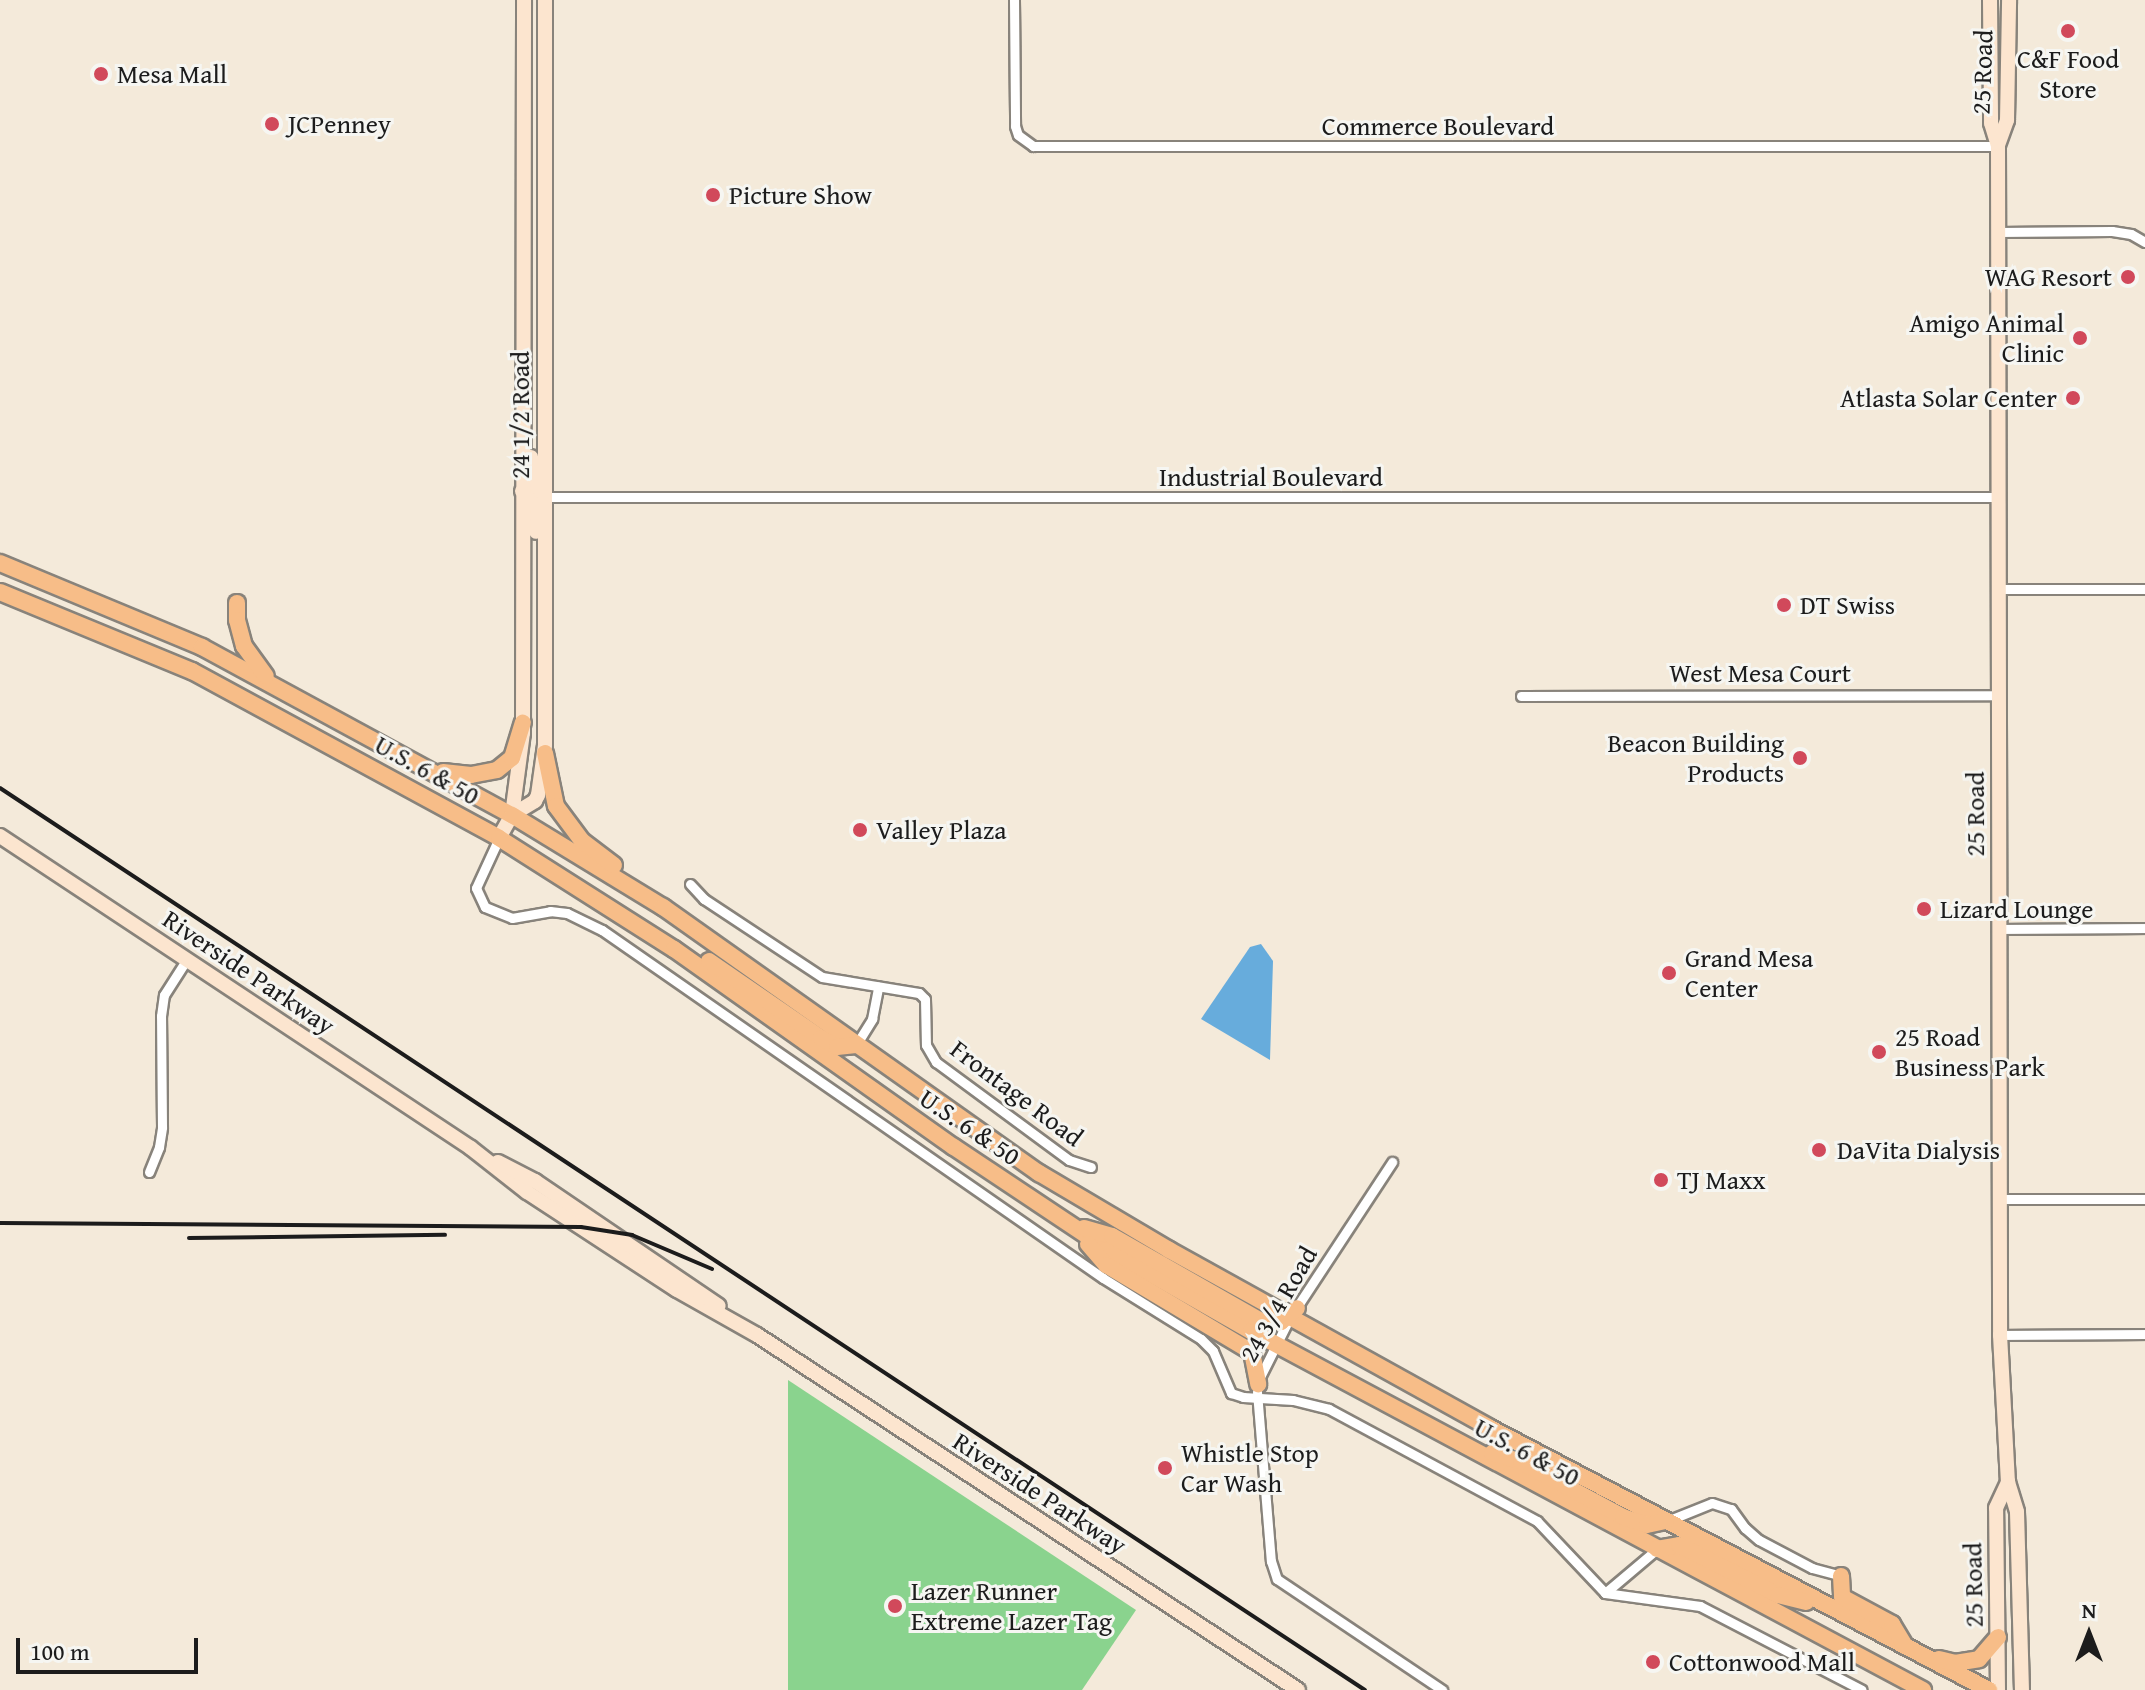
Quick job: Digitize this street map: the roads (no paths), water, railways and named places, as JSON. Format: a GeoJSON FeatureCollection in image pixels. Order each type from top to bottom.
{"type":"FeatureCollection","features":[{"type":"Feature","properties":{"kind":"highway","name":"U.S. 6 & 50"},"geometry":{"type":"LineString","coordinates":[[0,563],[202,647],[433,770],[663,907],[1039,1173],[1666,1521],[1989,1690]]}},
{"type":"Feature","properties":{"kind":"highway","name":"U.S. 6 & 50"},"geometry":{"type":"LineString","coordinates":[[0,592],[192,671],[499,838],[674,949],[1107,1249],[1456,1442],[1923,1690]]}},
{"type":"Feature","properties":{"kind":"highway"},"geometry":{"type":"LineString","coordinates":[[237,603],[237,620],[244,646],[264,674],[284,689]]}},
{"type":"Feature","properties":{"kind":"highway"},"geometry":{"type":"LineString","coordinates":[[433,770],[471,775],[497,770],[512,758],[523,723]]}},
{"type":"Feature","properties":{"kind":"highway"},"geometry":{"type":"LineString","coordinates":[[545,753],[556,806],[576,833],[598,854],[648,888],[663,907]]}},
{"type":"Feature","properties":{"kind":"highway"},"geometry":{"type":"LineString","coordinates":[[674,949],[713,963],[837,1047],[856,1045]]}},
{"type":"Feature","properties":{"kind":"highway"},"geometry":{"type":"LineString","coordinates":[[1071,1225],[1106,1265],[1252,1352],[1257,1391]]}},
{"type":"Feature","properties":{"kind":"highway"},"geometry":{"type":"LineString","coordinates":[[1071,1225],[1112,1236],[1263,1322],[1281,1322],[1291,1315]]}},
{"type":"Feature","properties":{"kind":"highway"},"geometry":{"type":"LineString","coordinates":[[1456,1442],[1521,1462],[1623,1517],[1647,1525],[1666,1521]]}},
{"type":"Feature","properties":{"kind":"highway"},"geometry":{"type":"LineString","coordinates":[[1657,1549],[1679,1545],[1778,1595],[1832,1608]]}},
{"type":"Feature","properties":{"kind":"highway"},"geometry":{"type":"LineString","coordinates":[[1841,1576],[1842,1597],[1892,1624],[1914,1651],[1970,1662],[1985,1654],[1998,1637]]}},
{"type":"Feature","properties":{"kind":"main road","name":"24 1/2 Road"},"geometry":{"type":"LineString","coordinates":[[499,838],[512,815],[522,754],[523,723],[524,0]]}},
{"type":"Feature","properties":{"kind":"main road","name":"24 1/2 Road"},"geometry":{"type":"LineString","coordinates":[[512,815],[535,801],[545,753],[545,0]]}},
{"type":"Feature","properties":{"kind":"main road","name":"25 Road"},"geometry":{"type":"LineString","coordinates":[[1990,0],[1991,123],[1998,146],[2000,1335],[2008,1482],[2017,1512],[2022,1690]]}},
{"type":"Feature","properties":{"kind":"main road","name":"25 Road"},"geometry":{"type":"LineString","coordinates":[[1998,146],[2007,120],[2009,0]]}},
{"type":"Feature","properties":{"kind":"main road"},"geometry":{"type":"LineString","coordinates":[[522,410],[532,477],[544,497]]}},
{"type":"Feature","properties":{"kind":"main road"},"geometry":{"type":"LineString","coordinates":[[522,491],[533,503],[544,571]]}},
{"type":"Feature","properties":{"kind":"main road","name":"Riverside Parkway"},"geometry":{"type":"LineString","coordinates":[[0,836],[471,1148],[527,1192],[677,1290],[757,1335],[1298,1690]]}},
{"type":"Feature","properties":{"kind":"main road","name":"25 Road"},"geometry":{"type":"LineString","coordinates":[[1998,1690],[1996,1508],[2008,1482]]}},
{"type":"Feature","properties":{"kind":"street","name":"Commerce Boulevard"},"geometry":{"type":"LineString","coordinates":[[1014,0],[1015,126],[1018,135],[1033,146],[1998,146]]}},
{"type":"Feature","properties":{"kind":"street"},"geometry":{"type":"LineString","coordinates":[[1998,232],[2112,231],[2131,234],[2145,242]]}},
{"type":"Feature","properties":{"kind":"street","name":"Industrial Boulevard"},"geometry":{"type":"LineString","coordinates":[[544,497],[1998,497]]}},
{"type":"Feature","properties":{"kind":"street"},"geometry":{"type":"LineString","coordinates":[[1999,589],[2145,589]]}},
{"type":"Feature","properties":{"kind":"street","name":"West Mesa Court"},"geometry":{"type":"LineString","coordinates":[[1521,696],[1999,695]]}},
{"type":"Feature","properties":{"kind":"street"},"geometry":{"type":"LineString","coordinates":[[499,838],[476,888],[485,907],[512,918],[541,912],[567,913],[602,930],[1103,1278],[1201,1339],[1213,1351],[1231,1393],[1257,1391],[1329,1409],[1537,1521],[1605,1593],[1700,1606],[1862,1690]]}},
{"type":"Feature","properties":{"kind":"street","name":"Frontage Road"},"geometry":{"type":"LineString","coordinates":[[690,884],[704,899],[811,972],[822,977],[923,996],[926,1045],[936,1062],[1069,1160],[1091,1167]]}},
{"type":"Feature","properties":{"kind":"street"},"geometry":{"type":"LineString","coordinates":[[2000,929],[2145,928]]}},
{"type":"Feature","properties":{"kind":"street"},"geometry":{"type":"LineString","coordinates":[[149,1172],[159,1147],[162,1127],[161,1016],[164,995],[187,959]]}},
{"type":"Feature","properties":{"kind":"street"},"geometry":{"type":"LineString","coordinates":[[856,1045],[872,1019],[878,987]]}},
{"type":"Feature","properties":{"kind":"street","name":"24 3/4 Road"},"geometry":{"type":"LineString","coordinates":[[1392,1162],[1291,1315],[1276,1342],[1257,1391],[1271,1561],[1277,1579],[1442,1690]]}},
{"type":"Feature","properties":{"kind":"street"},"geometry":{"type":"LineString","coordinates":[[2000,1199],[2145,1199]]}},
{"type":"Feature","properties":{"kind":"street"},"geometry":{"type":"LineString","coordinates":[[2000,1335],[2145,1334]]}},
{"type":"Feature","properties":{"kind":"street"},"geometry":{"type":"LineString","coordinates":[[1666,1521],[1712,1503],[1722,1506],[1731,1509],[1759,1540],[1812,1568],[1841,1576]]}},
{"type":"Feature","properties":{"kind":"street"},"geometry":{"type":"LineString","coordinates":[[1605,1593],[1657,1549]]}},
{"type":"Feature","properties":{"kind":"water"},"geometry":{"type":"Polygon","coordinates":[[[1261,944],[1273,961],[1270,1060],[1201,1019],[1250,947],[1261,944]]]}},
{"type":"Feature","properties":{"kind":"railway"},"geometry":{"type":"LineString","coordinates":[[0,788],[1365,1690]]}},
{"type":"Feature","properties":{"kind":"railway"},"geometry":{"type":"LineString","coordinates":[[0,1223],[581,1227],[632,1235],[712,1269]]}},
{"type":"Feature","properties":{"kind":"railway"},"geometry":{"type":"LineString","coordinates":[[189,1238],[445,1235]]}},
{"type":"Feature","properties":{"kind":"place","name":"C&F Food Store"},"geometry":{"type":"Point","coordinates":[2068,31]}},
{"type":"Feature","properties":{"kind":"place","name":"Mesa Mall"},"geometry":{"type":"Point","coordinates":[101,74]}},
{"type":"Feature","properties":{"kind":"place","name":"JCPenney"},"geometry":{"type":"Point","coordinates":[272,124]}},
{"type":"Feature","properties":{"kind":"place","name":"Picture Show"},"geometry":{"type":"Point","coordinates":[713,195]}},
{"type":"Feature","properties":{"kind":"place","name":"WAG Resort"},"geometry":{"type":"Point","coordinates":[2128,277]}},
{"type":"Feature","properties":{"kind":"place","name":"Amigo Animal Clinic"},"geometry":{"type":"Point","coordinates":[2080,338]}},
{"type":"Feature","properties":{"kind":"place","name":"Atlasta Solar Center"},"geometry":{"type":"Point","coordinates":[2073,398]}},
{"type":"Feature","properties":{"kind":"place","name":"DT Swiss"},"geometry":{"type":"Point","coordinates":[1784,605]}},
{"type":"Feature","properties":{"kind":"place","name":"Beacon Building Products"},"geometry":{"type":"Point","coordinates":[1800,758]}},
{"type":"Feature","properties":{"kind":"place","name":"Valley Plaza"},"geometry":{"type":"Point","coordinates":[860,830]}},
{"type":"Feature","properties":{"kind":"place","name":"Lizard Lounge"},"geometry":{"type":"Point","coordinates":[1924,909]}},
{"type":"Feature","properties":{"kind":"place","name":"Grand Mesa Center"},"geometry":{"type":"Point","coordinates":[1669,973]}},
{"type":"Feature","properties":{"kind":"place","name":"25 Road Business Park"},"geometry":{"type":"Point","coordinates":[1879,1052]}},
{"type":"Feature","properties":{"kind":"place","name":"DaVita Dialysis"},"geometry":{"type":"Point","coordinates":[1819,1150]}},
{"type":"Feature","properties":{"kind":"place","name":"TJ Maxx"},"geometry":{"type":"Point","coordinates":[1661,1180]}},
{"type":"Feature","properties":{"kind":"place","name":"Whistle Stop Car Wash"},"geometry":{"type":"Point","coordinates":[1165,1468]}},
{"type":"Feature","properties":{"kind":"place","name":"Lazer Runner Extreme Lazer Tag"},"geometry":{"type":"Point","coordinates":[895,1606]}},
{"type":"Feature","properties":{"kind":"place","name":"Cottonwood Mall"},"geometry":{"type":"Point","coordinates":[1653,1662]}}]}
